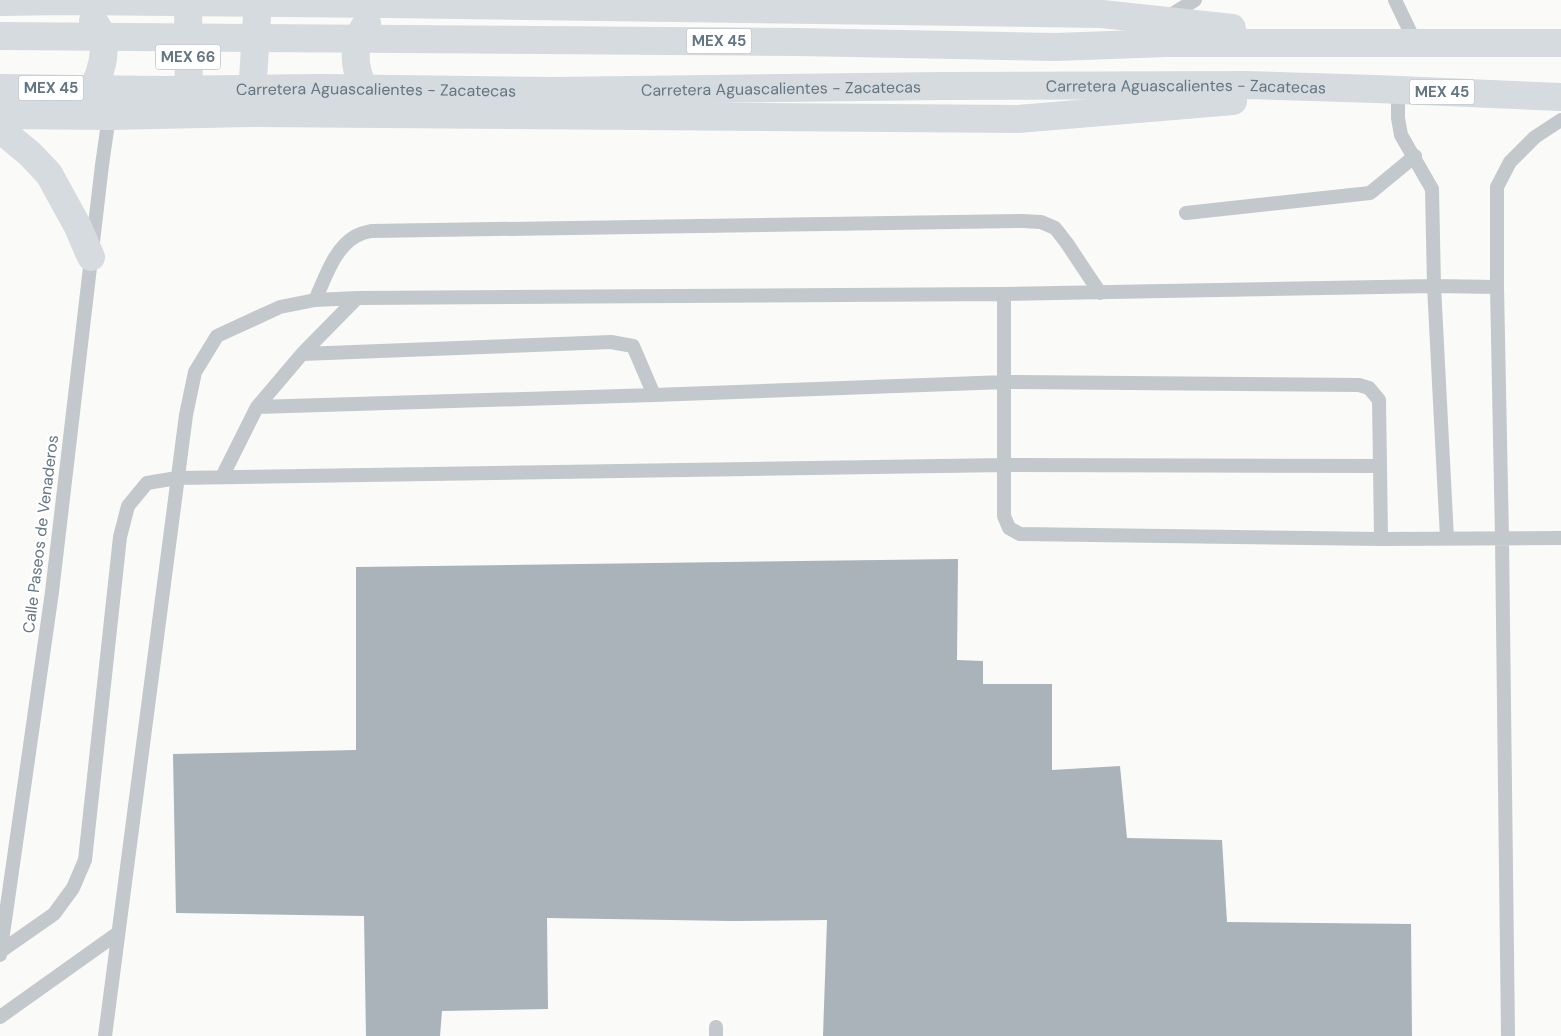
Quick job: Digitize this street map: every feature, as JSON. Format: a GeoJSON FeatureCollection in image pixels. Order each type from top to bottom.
{"type":"FeatureCollection","features":[{"type":"Feature","properties":{"kind":"main road"},"geometry":{"type":"LineString","coordinates":[[68,1],[89,16],[99,28],[104,42],[104,59],[97,79],[73,116]]}},
{"type":"Feature","properties":{"kind":"main road"},"geometry":{"type":"LineString","coordinates":[[0,2],[188,1],[1102,14],[1380,44]]}},
{"type":"Feature","properties":{"kind":"main road","name":"MEX 66"},"geometry":{"type":"LineString","coordinates":[[188,1],[189,114]]}},
{"type":"Feature","properties":{"kind":"main road"},"geometry":{"type":"LineString","coordinates":[[251,113],[258,2]]}},
{"type":"Feature","properties":{"kind":"main road"},"geometry":{"type":"LineString","coordinates":[[384,114],[373,102],[360,81],[356,64],[356,49],[360,33],[370,19],[389,4]]}},
{"type":"Feature","properties":{"kind":"main road","name":"MEX 45"},"geometry":{"type":"LineString","coordinates":[[0,36],[788,42],[1055,48],[1166,43],[1561,43]]}},
{"type":"Feature","properties":{"kind":"main road","name":"Carretera Aguascalientes - Zacatecas"},"geometry":{"type":"LineString","coordinates":[[0,88],[163,90],[320,88],[553,92],[944,86],[1246,85],[1561,97]]}},
{"type":"Feature","properties":{"kind":"main road"},"geometry":{"type":"LineString","coordinates":[[0,115],[109,116],[251,113],[1018,119],[1387,89]]}},
{"type":"Feature","properties":{"kind":"main road"},"geometry":{"type":"LineString","coordinates":[[0,129],[30,154],[49,174],[77,226],[91,257]]}},
{"type":"Feature","properties":{"kind":"lane"},"geometry":{"type":"LineString","coordinates":[[1161,20],[1195,0]]}},
{"type":"Feature","properties":{"kind":"lane"},"geometry":{"type":"LineString","coordinates":[[1395,0],[1416,44]]}},
{"type":"Feature","properties":{"kind":"lane"},"geometry":{"type":"LineString","coordinates":[[1387,89],[1402,135],[1432,189],[1434,286],[1447,538]]}},
{"type":"Feature","properties":{"kind":"lane","name":"Calle Paseos de Venaderos"},"geometry":{"type":"LineString","coordinates":[[0,956],[52,592],[109,116]]}},
{"type":"Feature","properties":{"kind":"lane"},"geometry":{"type":"LineString","coordinates":[[1508,1036],[1497,187],[1510,162],[1535,137],[1561,120]]}},
{"type":"Feature","properties":{"kind":"lane"},"geometry":{"type":"LineString","coordinates":[[1186,213],[1370,193],[1414,156]]}},
{"type":"Feature","properties":{"kind":"lane"},"geometry":{"type":"LineString","coordinates":[[315,300],[329,268],[340,250],[355,236],[371,231],[1022,221],[1041,222],[1055,228],[1100,292]]}},
{"type":"Feature","properties":{"kind":"lane"},"geometry":{"type":"LineString","coordinates":[[105,1036],[186,414],[195,372],[217,336],[280,307],[315,300],[357,298],[1004,294],[1434,286],[1497,287]]}},
{"type":"Feature","properties":{"kind":"lane"},"geometry":{"type":"LineString","coordinates":[[1004,294],[1004,516],[1009,528],[1020,534],[1381,539],[1561,538]]}},
{"type":"Feature","properties":{"kind":"lane"},"geometry":{"type":"LineString","coordinates":[[222,477],[257,407],[302,354],[357,298]]}},
{"type":"Feature","properties":{"kind":"lane"},"geometry":{"type":"LineString","coordinates":[[302,354],[612,342],[633,346],[654,395]]}},
{"type":"Feature","properties":{"kind":"lane"},"geometry":{"type":"LineString","coordinates":[[257,407],[1005,382],[1358,385],[1369,388],[1378,400],[1381,539]]}},
{"type":"Feature","properties":{"kind":"lane"},"geometry":{"type":"LineString","coordinates":[[1,951],[54,914],[73,888],[85,860],[120,537],[128,506],[147,483],[177,478],[222,477],[1005,465],[1380,466]]}},
{"type":"Feature","properties":{"kind":"lane"},"geometry":{"type":"LineString","coordinates":[[0,1017],[118,933]]}},
{"type":"Feature","properties":{"kind":"building"},"geometry":{"type":"Polygon","coordinates":[[[958,559],[957,660],[983,661],[983,684],[1052,684],[1052,770],[1120,766],[1127,838],[1222,840],[1227,922],[1411,924],[1412,1036],[823,1036],[827,920],[732,921],[547,918],[548,1009],[442,1011],[440,1036],[366,1036],[364,916],[176,913],[173,754],[356,750],[356,567],[958,559]]]}}]}
